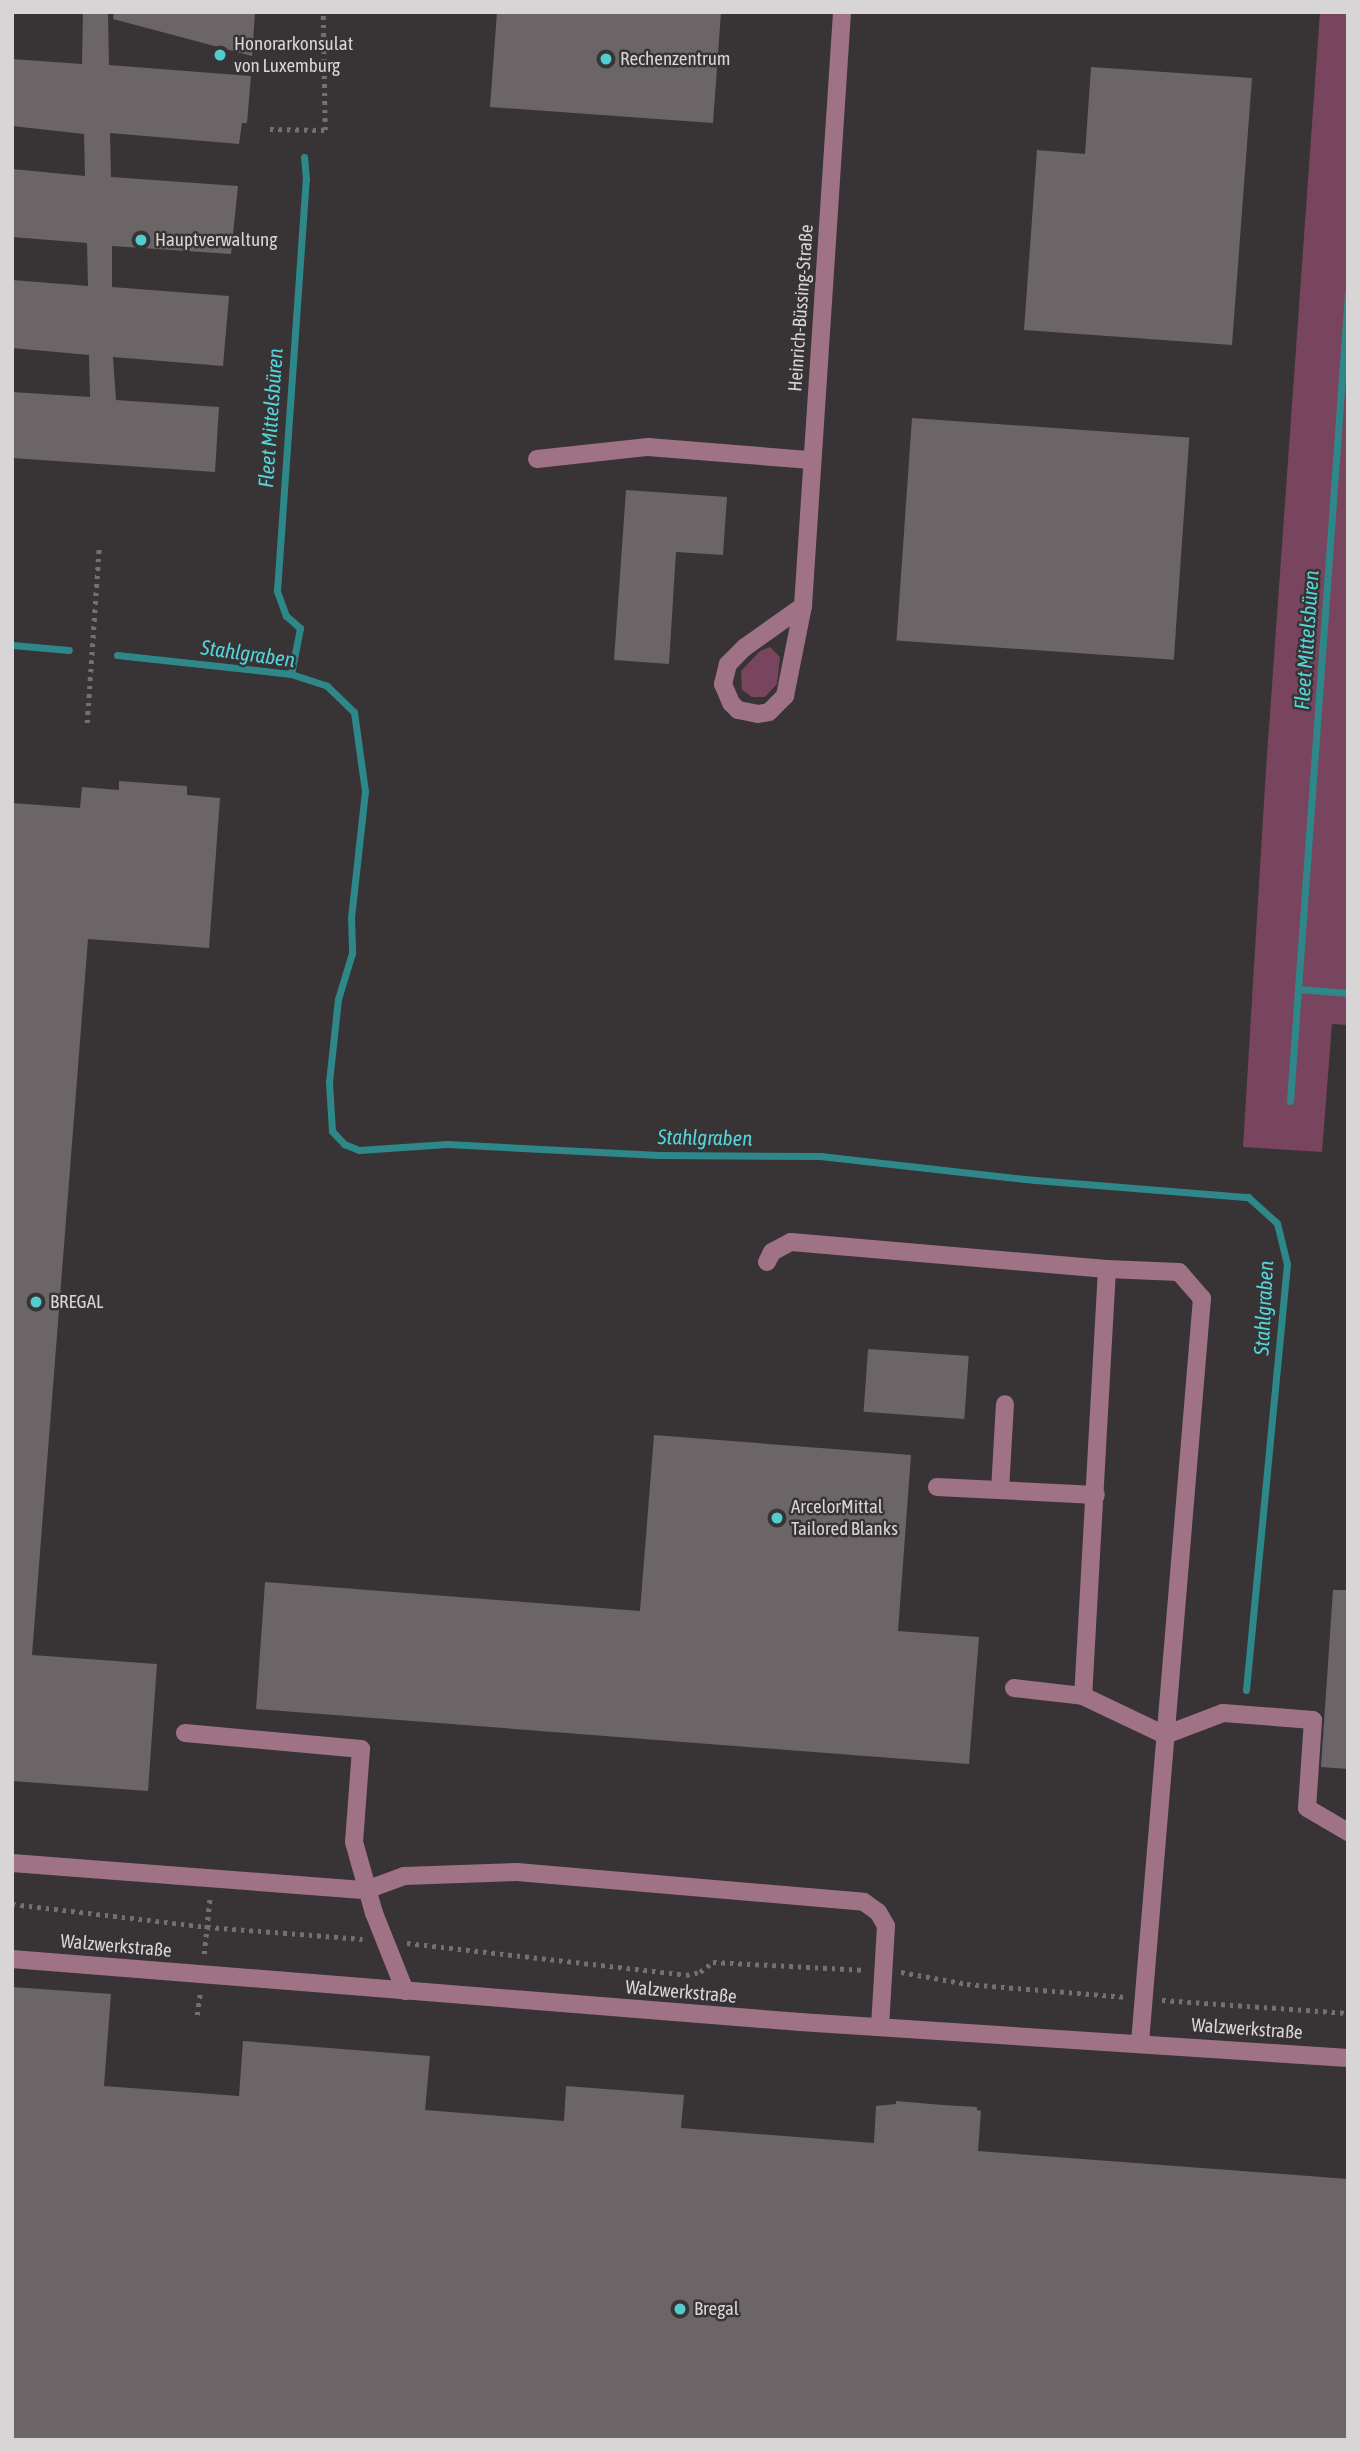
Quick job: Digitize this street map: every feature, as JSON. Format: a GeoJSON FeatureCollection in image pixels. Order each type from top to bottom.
{"type":"FeatureCollection","features":[{"type":"Feature","properties":{"kind":"street","name":"Heinrich-Büssing-Straße"},"geometry":{"type":"LineString","coordinates":[[803,606],[744,648],[728,664],[723,684],[731,703],[738,710],[758,714],[769,712],[785,696],[803,606],[842,12]]}},
{"type":"Feature","properties":{"kind":"street"},"geometry":{"type":"LineString","coordinates":[[537,459],[648,447],[811,460]]}},
{"type":"Feature","properties":{"kind":"street"},"geometry":{"type":"LineString","coordinates":[[767,1262],[772,1252],[791,1242],[1107,1269],[1178,1272],[1202,1298],[1140,2042]]}},
{"type":"Feature","properties":{"kind":"street"},"geometry":{"type":"LineString","coordinates":[[1083,1696],[1107,1269]]}},
{"type":"Feature","properties":{"kind":"street"},"geometry":{"type":"LineString","coordinates":[[1000,1490],[1005,1404]]}},
{"type":"Feature","properties":{"kind":"street"},"geometry":{"type":"LineString","coordinates":[[937,1487],[1096,1496]]}},
{"type":"Feature","properties":{"kind":"street"},"geometry":{"type":"LineString","coordinates":[[1014,1688],[1083,1696],[1165,1735],[1223,1713],[1313,1720],[1307,1808],[1348,1832]]}},
{"type":"Feature","properties":{"kind":"street"},"geometry":{"type":"LineString","coordinates":[[185,1733],[360,1749],[354,1842],[366,1890],[383,1940],[405,1991]]}},
{"type":"Feature","properties":{"kind":"street"},"geometry":{"type":"LineString","coordinates":[[12,1863],[366,1890],[404,1876],[517,1872],[850,1899],[864,1902],[878,1912],[886,1926],[880,2027]]}},
{"type":"Feature","properties":{"kind":"street","name":"Walzwerkstraße"},"geometry":{"type":"LineString","coordinates":[[12,1959],[880,2027],[1140,2042],[1348,2058]]}},
{"type":"Feature","properties":{"kind":"path"},"geometry":{"type":"LineString","coordinates":[[270,129],[325,130],[323,12]]}},
{"type":"Feature","properties":{"kind":"path"},"geometry":{"type":"LineString","coordinates":[[87,723],[99,545]]}},
{"type":"Feature","properties":{"kind":"path"},"geometry":{"type":"LineString","coordinates":[[197,2015],[212,1878]]}},
{"type":"Feature","properties":{"kind":"path"},"geometry":{"type":"LineString","coordinates":[[12,1904],[207,1927],[383,1940],[686,1975],[700,1972],[713,1962],[884,1971],[967,1984],[1348,2013]]}},
{"type":"Feature","properties":{"kind":"shaded area"},"geometry":{"type":"Polygon","coordinates":[[[1320,12],[1348,12],[1348,1025],[1332,1024],[1322,1152],[1243,1147],[1266,769],[1320,12]]]}},
{"type":"Feature","properties":{"kind":"shaded area"},"geometry":{"type":"Polygon","coordinates":[[[770,647],[780,657],[777,684],[765,697],[752,697],[742,690],[741,671],[760,651],[770,647]]]}},
{"type":"Feature","properties":{"kind":"building","name":"Hauptverwaltung"},"geometry":{"type":"Polygon","coordinates":[[[83,12],[108,12],[109,65],[251,76],[247,123],[242,123],[239,144],[110,133],[111,177],[238,186],[231,254],[112,246],[112,287],[229,296],[223,366],[113,357],[116,400],[219,407],[215,472],[12,458],[12,392],[90,397],[89,355],[12,348],[12,280],[88,286],[87,243],[12,237],[12,169],[85,176],[84,134],[12,126],[12,59],[82,64],[83,12]]]}},
{"type":"Feature","properties":{"kind":"building"},"geometry":{"type":"Polygon","coordinates":[[[114,12],[255,12],[252,56],[113,19],[114,12]]]}},
{"type":"Feature","properties":{"kind":"building","name":"Rechenzentrum"},"geometry":{"type":"Polygon","coordinates":[[[497,12],[721,12],[713,123],[490,107],[497,12]]]}},
{"type":"Feature","properties":{"kind":"building"},"geometry":{"type":"Polygon","coordinates":[[[1091,67],[1252,78],[1232,345],[1024,330],[1037,150],[1085,154],[1091,67]]]}},
{"type":"Feature","properties":{"kind":"building"},"geometry":{"type":"Polygon","coordinates":[[[912,418],[1189,437],[1174,660],[896,640],[912,418]]]}},
{"type":"Feature","properties":{"kind":"building"},"geometry":{"type":"Polygon","coordinates":[[[626,490],[727,497],[723,555],[676,552],[669,664],[614,660],[626,490]]]}},
{"type":"Feature","properties":{"kind":"building","name":"BREGAL"},"geometry":{"type":"Polygon","coordinates":[[[119,781],[187,786],[187,795],[220,798],[209,948],[88,939],[32,1655],[157,1664],[148,1791],[12,1781],[12,803],[80,808],[82,787],[119,790],[119,781]]]}},
{"type":"Feature","properties":{"kind":"building"},"geometry":{"type":"Polygon","coordinates":[[[868,1349],[969,1356],[964,1419],[864,1412],[868,1349]]]}},
{"type":"Feature","properties":{"kind":"building","name":"ArcelorMittal Tailored Blanks"},"geometry":{"type":"Polygon","coordinates":[[[654,1435],[911,1455],[898,1631],[979,1637],[969,1764],[256,1709],[265,1582],[640,1611],[654,1435]]]}},
{"type":"Feature","properties":{"kind":"building"},"geometry":{"type":"Polygon","coordinates":[[[1333,1590],[1348,1590],[1348,1769],[1321,1767],[1333,1590]]]}},
{"type":"Feature","properties":{"kind":"building","name":"Bregal"},"geometry":{"type":"Polygon","coordinates":[[[12,1987],[111,1994],[104,2086],[239,2096],[243,2041],[430,2056],[425,2110],[564,2121],[566,2086],[684,2095],[681,2128],[874,2143],[876,2106],[896,2104],[896,2101],[977,2107],[977,2110],[981,2111],[978,2151],[1348,2179],[1348,2440],[12,2440],[12,1987]]]}},
{"type":"Feature","properties":{"kind":"waterway","name":"Fleet Mittelsbüren"},"geometry":{"type":"LineString","coordinates":[[291,674],[300,628],[286,616],[277,591],[306,179],[304,157]]}},
{"type":"Feature","properties":{"kind":"waterway","name":"Fleet Mittelsbüren"},"geometry":{"type":"LineString","coordinates":[[1348,293],[1298,989],[1348,993]]}},
{"type":"Feature","properties":{"kind":"waterway","name":"Stahlgraben"},"geometry":{"type":"LineString","coordinates":[[12,645],[69,650]]}},
{"type":"Feature","properties":{"kind":"waterway","name":"Stahlgraben"},"geometry":{"type":"LineString","coordinates":[[117,655],[291,674],[327,686],[354,712],[365,791],[351,918],[352,953],[338,999],[329,1082],[332,1131],[344,1144],[359,1150],[447,1144],[659,1155],[820,1156],[1035,1180],[1248,1197],[1277,1223],[1287,1264],[1246,1690]]}},
{"type":"Feature","properties":{"kind":"waterway","name":"Fleet Mittelsbüren"},"geometry":{"type":"LineString","coordinates":[[1290,1101],[1298,989]]}},
{"type":"Feature","properties":{"kind":"place","name":"Honorarkonsulat von Luxemburg"},"geometry":{"type":"Point","coordinates":[220,55]}},
{"type":"Feature","properties":{"kind":"place","name":"Rechenzentrum"},"geometry":{"type":"Point","coordinates":[606,59]}},
{"type":"Feature","properties":{"kind":"place","name":"Hauptverwaltung"},"geometry":{"type":"Point","coordinates":[141,240]}},
{"type":"Feature","properties":{"kind":"place","name":"BREGAL"},"geometry":{"type":"Point","coordinates":[36,1302]}},
{"type":"Feature","properties":{"kind":"place","name":"ArcelorMittal Tailored Blanks"},"geometry":{"type":"Point","coordinates":[777,1518]}},
{"type":"Feature","properties":{"kind":"place","name":"Bregal"},"geometry":{"type":"Point","coordinates":[680,2309]}}]}
